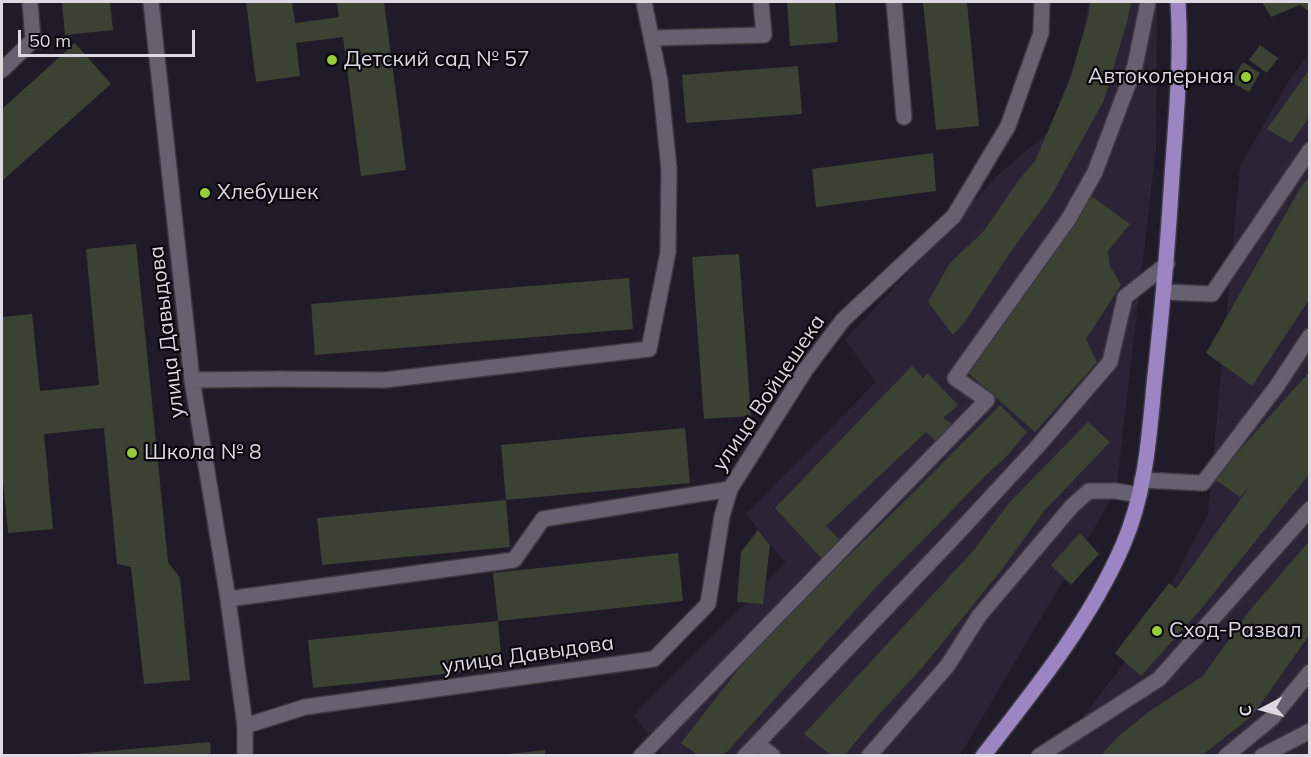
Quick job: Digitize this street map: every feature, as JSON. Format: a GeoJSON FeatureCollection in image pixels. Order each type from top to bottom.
{"type":"FeatureCollection","features":[{"type":"Feature","properties":{"kind":"main road"},"geometry":{"type":"LineString","coordinates":[[983,756],[1055,662],[1101,589],[1123,544],[1141,488],[1148,448],[1167,264],[1178,89],[1179,2]]}},
{"type":"Feature","properties":{"kind":"street"},"geometry":{"type":"LineString","coordinates":[[2,70],[33,40],[30,2]]}},
{"type":"Feature","properties":{"kind":"street","name":"улица Давыдова"},"geometry":{"type":"LineString","coordinates":[[151,2],[192,380],[228,599],[245,726],[245,756]]}},
{"type":"Feature","properties":{"kind":"street"},"geometry":{"type":"LineString","coordinates":[[192,380],[384,380],[649,349],[668,252],[669,170],[660,81],[644,2]]}},
{"type":"Feature","properties":{"kind":"street"},"geometry":{"type":"LineString","coordinates":[[652,39],[764,35],[761,2]]}},
{"type":"Feature","properties":{"kind":"street"},"geometry":{"type":"LineString","coordinates":[[894,2],[904,117]]}},
{"type":"Feature","properties":{"kind":"street","name":"улица Войцешека"},"geometry":{"type":"LineString","coordinates":[[722,516],[730,489],[806,369],[843,320],[954,216],[1008,126],[1041,33],[1042,2]]}},
{"type":"Feature","properties":{"kind":"street"},"geometry":{"type":"LineString","coordinates":[[641,755],[987,400],[955,378],[1068,220],[1095,172],[1135,66],[1148,2]]}},
{"type":"Feature","properties":{"kind":"street"},"geometry":{"type":"LineString","coordinates":[[1164,292],[1212,294],[1310,150]]}},
{"type":"Feature","properties":{"kind":"street"},"geometry":{"type":"LineString","coordinates":[[745,756],[1008,479],[1096,379],[1110,362],[1125,297],[1167,264]]}},
{"type":"Feature","properties":{"kind":"street"},"geometry":{"type":"LineString","coordinates":[[869,756],[948,665],[979,616],[1072,506],[1089,491],[1116,491],[1203,483],[1277,386],[1310,336]]}},
{"type":"Feature","properties":{"kind":"street"},"geometry":{"type":"LineString","coordinates":[[228,599],[514,560],[543,519],[730,489]]}},
{"type":"Feature","properties":{"kind":"street"},"geometry":{"type":"LineString","coordinates":[[1039,756],[1159,679],[1310,509]]}},
{"type":"Feature","properties":{"kind":"street","name":"улица Давыдова"},"geometry":{"type":"LineString","coordinates":[[245,726],[305,707],[654,659],[708,604],[722,516]]}},
{"type":"Feature","properties":{"kind":"street"},"geometry":{"type":"LineString","coordinates":[[1226,756],[1272,718],[1310,672]]}},
{"type":"Feature","properties":{"kind":"street"},"geometry":{"type":"LineString","coordinates":[[1262,756],[1310,731]]}},
{"type":"Feature","properties":{"kind":"street"},"geometry":{"type":"LineString","coordinates":[[758,744],[773,756]]}},
{"type":"Feature","properties":{"kind":"shaded area"},"geometry":{"type":"Polygon","coordinates":[[[1089,2],[1157,2],[1156,148],[1116,491],[960,755],[663,755],[634,715],[786,563],[746,514],[876,382],[845,340],[998,175],[1048,132],[1079,53],[1089,2]]]}},
{"type":"Feature","properties":{"kind":"shaded area"},"geometry":{"type":"Polygon","coordinates":[[[1309,53],[1309,755],[1052,756],[1142,641],[1208,514],[1240,166],[1287,84],[1309,53]]]}},
{"type":"Feature","properties":{"kind":"building"},"geometry":{"type":"Polygon","coordinates":[[[62,2],[110,2],[113,30],[65,35],[62,2]]]}},
{"type":"Feature","properties":{"kind":"building"},"geometry":{"type":"Polygon","coordinates":[[[246,2],[292,2],[295,23],[339,17],[337,2],[384,2],[406,170],[361,176],[343,37],[296,43],[300,76],[256,82],[246,2]]]}},
{"type":"Feature","properties":{"kind":"building"},"geometry":{"type":"Polygon","coordinates":[[[787,2],[835,2],[838,42],[790,46],[787,2]]]}},
{"type":"Feature","properties":{"kind":"building"},"geometry":{"type":"Polygon","coordinates":[[[923,2],[967,2],[979,126],[936,130],[923,2]]]}},
{"type":"Feature","properties":{"kind":"building"},"geometry":{"type":"Polygon","coordinates":[[[1090,2],[1131,2],[1104,100],[1050,198],[1009,254],[965,322],[953,335],[928,302],[950,263],[983,232],[1035,161],[1069,82],[1089,14],[1090,2]]]}},
{"type":"Feature","properties":{"kind":"building"},"geometry":{"type":"Polygon","coordinates":[[[1262,2],[1310,2],[1310,12],[1300,5],[1271,17],[1262,2]]]}},
{"type":"Feature","properties":{"kind":"building"},"geometry":{"type":"Polygon","coordinates":[[[75,43],[111,84],[2,181],[2,109],[75,43]]]}},
{"type":"Feature","properties":{"kind":"building"},"geometry":{"type":"Polygon","coordinates":[[[1260,45],[1278,58],[1267,73],[1249,60],[1260,45]]]}},
{"type":"Feature","properties":{"kind":"building","name":"Автоколерная"},"geometry":{"type":"Polygon","coordinates":[[[1243,62],[1260,73],[1249,92],[1231,82],[1243,62]]]}},
{"type":"Feature","properties":{"kind":"building"},"geometry":{"type":"Polygon","coordinates":[[[798,66],[802,114],[686,123],[682,75],[798,66]]]}},
{"type":"Feature","properties":{"kind":"building"},"geometry":{"type":"Polygon","coordinates":[[[1310,69],[1310,116],[1291,143],[1267,129],[1310,69]]]}},
{"type":"Feature","properties":{"kind":"building"},"geometry":{"type":"Polygon","coordinates":[[[933,153],[936,191],[816,207],[812,169],[933,153]]]}},
{"type":"Feature","properties":{"kind":"building"},"geometry":{"type":"Polygon","coordinates":[[[1310,176],[1310,298],[1252,386],[1206,353],[1301,187],[1310,176]]]}},
{"type":"Feature","properties":{"kind":"building"},"geometry":{"type":"Polygon","coordinates":[[[1087,193],[1130,224],[1108,251],[1110,266],[1121,285],[1086,339],[1097,362],[1035,432],[967,372],[1048,263],[1087,193]]]}},
{"type":"Feature","properties":{"kind":"building","name":"Школа № 8"},"geometry":{"type":"Polygon","coordinates":[[[136,244],[168,562],[180,578],[190,680],[144,684],[131,567],[117,564],[104,428],[44,434],[53,529],[8,533],[2,471],[2,317],[32,314],[40,391],[99,385],[86,249],[136,244]]]}},
{"type":"Feature","properties":{"kind":"building"},"geometry":{"type":"Polygon","coordinates":[[[739,254],[751,416],[704,419],[692,257],[739,254]]]}},
{"type":"Feature","properties":{"kind":"building"},"geometry":{"type":"Polygon","coordinates":[[[629,278],[633,329],[315,355],[311,304],[629,278]]]}},
{"type":"Feature","properties":{"kind":"building"},"geometry":{"type":"Polygon","coordinates":[[[912,366],[923,378],[927,373],[958,405],[943,418],[955,426],[939,444],[926,432],[826,526],[841,541],[823,560],[775,508],[912,366]]]}},
{"type":"Feature","properties":{"kind":"building"},"geometry":{"type":"Polygon","coordinates":[[[1310,371],[1310,473],[1201,609],[1141,676],[1115,653],[1169,583],[1176,589],[1250,486],[1240,497],[1214,479],[1310,371]]]}},
{"type":"Feature","properties":{"kind":"building"},"geometry":{"type":"Polygon","coordinates":[[[1000,405],[1027,432],[1006,457],[878,585],[723,756],[699,756],[681,743],[759,643],[1000,405]]]}},
{"type":"Feature","properties":{"kind":"building"},"geometry":{"type":"Polygon","coordinates":[[[1088,422],[1110,442],[1044,511],[1003,568],[921,669],[844,756],[832,756],[804,734],[974,550],[1008,504],[1088,422]]]}},
{"type":"Feature","properties":{"kind":"building"},"geometry":{"type":"Polygon","coordinates":[[[685,428],[690,483],[506,500],[501,445],[685,428]]]}},
{"type":"Feature","properties":{"kind":"building"},"geometry":{"type":"Polygon","coordinates":[[[506,500],[510,547],[322,565],[317,518],[506,500]]]}},
{"type":"Feature","properties":{"kind":"building"},"geometry":{"type":"Polygon","coordinates":[[[758,530],[770,545],[763,604],[737,602],[741,552],[758,530]]]}},
{"type":"Feature","properties":{"kind":"building"},"geometry":{"type":"Polygon","coordinates":[[[1080,533],[1099,554],[1071,585],[1051,565],[1080,533]]]}},
{"type":"Feature","properties":{"kind":"building"},"geometry":{"type":"Polygon","coordinates":[[[1310,540],[1310,634],[1252,716],[1201,756],[1100,756],[1120,735],[1150,711],[1203,676],[1250,610],[1310,540]]]}},
{"type":"Feature","properties":{"kind":"building"},"geometry":{"type":"Polygon","coordinates":[[[678,553],[683,601],[498,621],[493,573],[678,553]]]}},
{"type":"Feature","properties":{"kind":"building"},"geometry":{"type":"Polygon","coordinates":[[[498,621],[502,668],[313,688],[308,640],[498,621]]]}},
{"type":"Feature","properties":{"kind":"building"},"geometry":{"type":"Polygon","coordinates":[[[210,742],[211,756],[75,756],[75,754],[210,742]]]}},
{"type":"Feature","properties":{"kind":"building"},"geometry":{"type":"Polygon","coordinates":[[[545,750],[546,756],[509,756],[509,754],[545,750]]]}},
{"type":"Feature","properties":{"kind":"place","name":"Детский сад № 57"},"geometry":{"type":"Point","coordinates":[332,60]}},
{"type":"Feature","properties":{"kind":"place","name":"Автоколерная"},"geometry":{"type":"Point","coordinates":[1246,77]}},
{"type":"Feature","properties":{"kind":"place","name":"Хлебушек"},"geometry":{"type":"Point","coordinates":[205,193]}},
{"type":"Feature","properties":{"kind":"place","name":"Школа № 8"},"geometry":{"type":"Point","coordinates":[132,453]}},
{"type":"Feature","properties":{"kind":"place","name":"Сход-Развал"},"geometry":{"type":"Point","coordinates":[1157,631]}}]}
